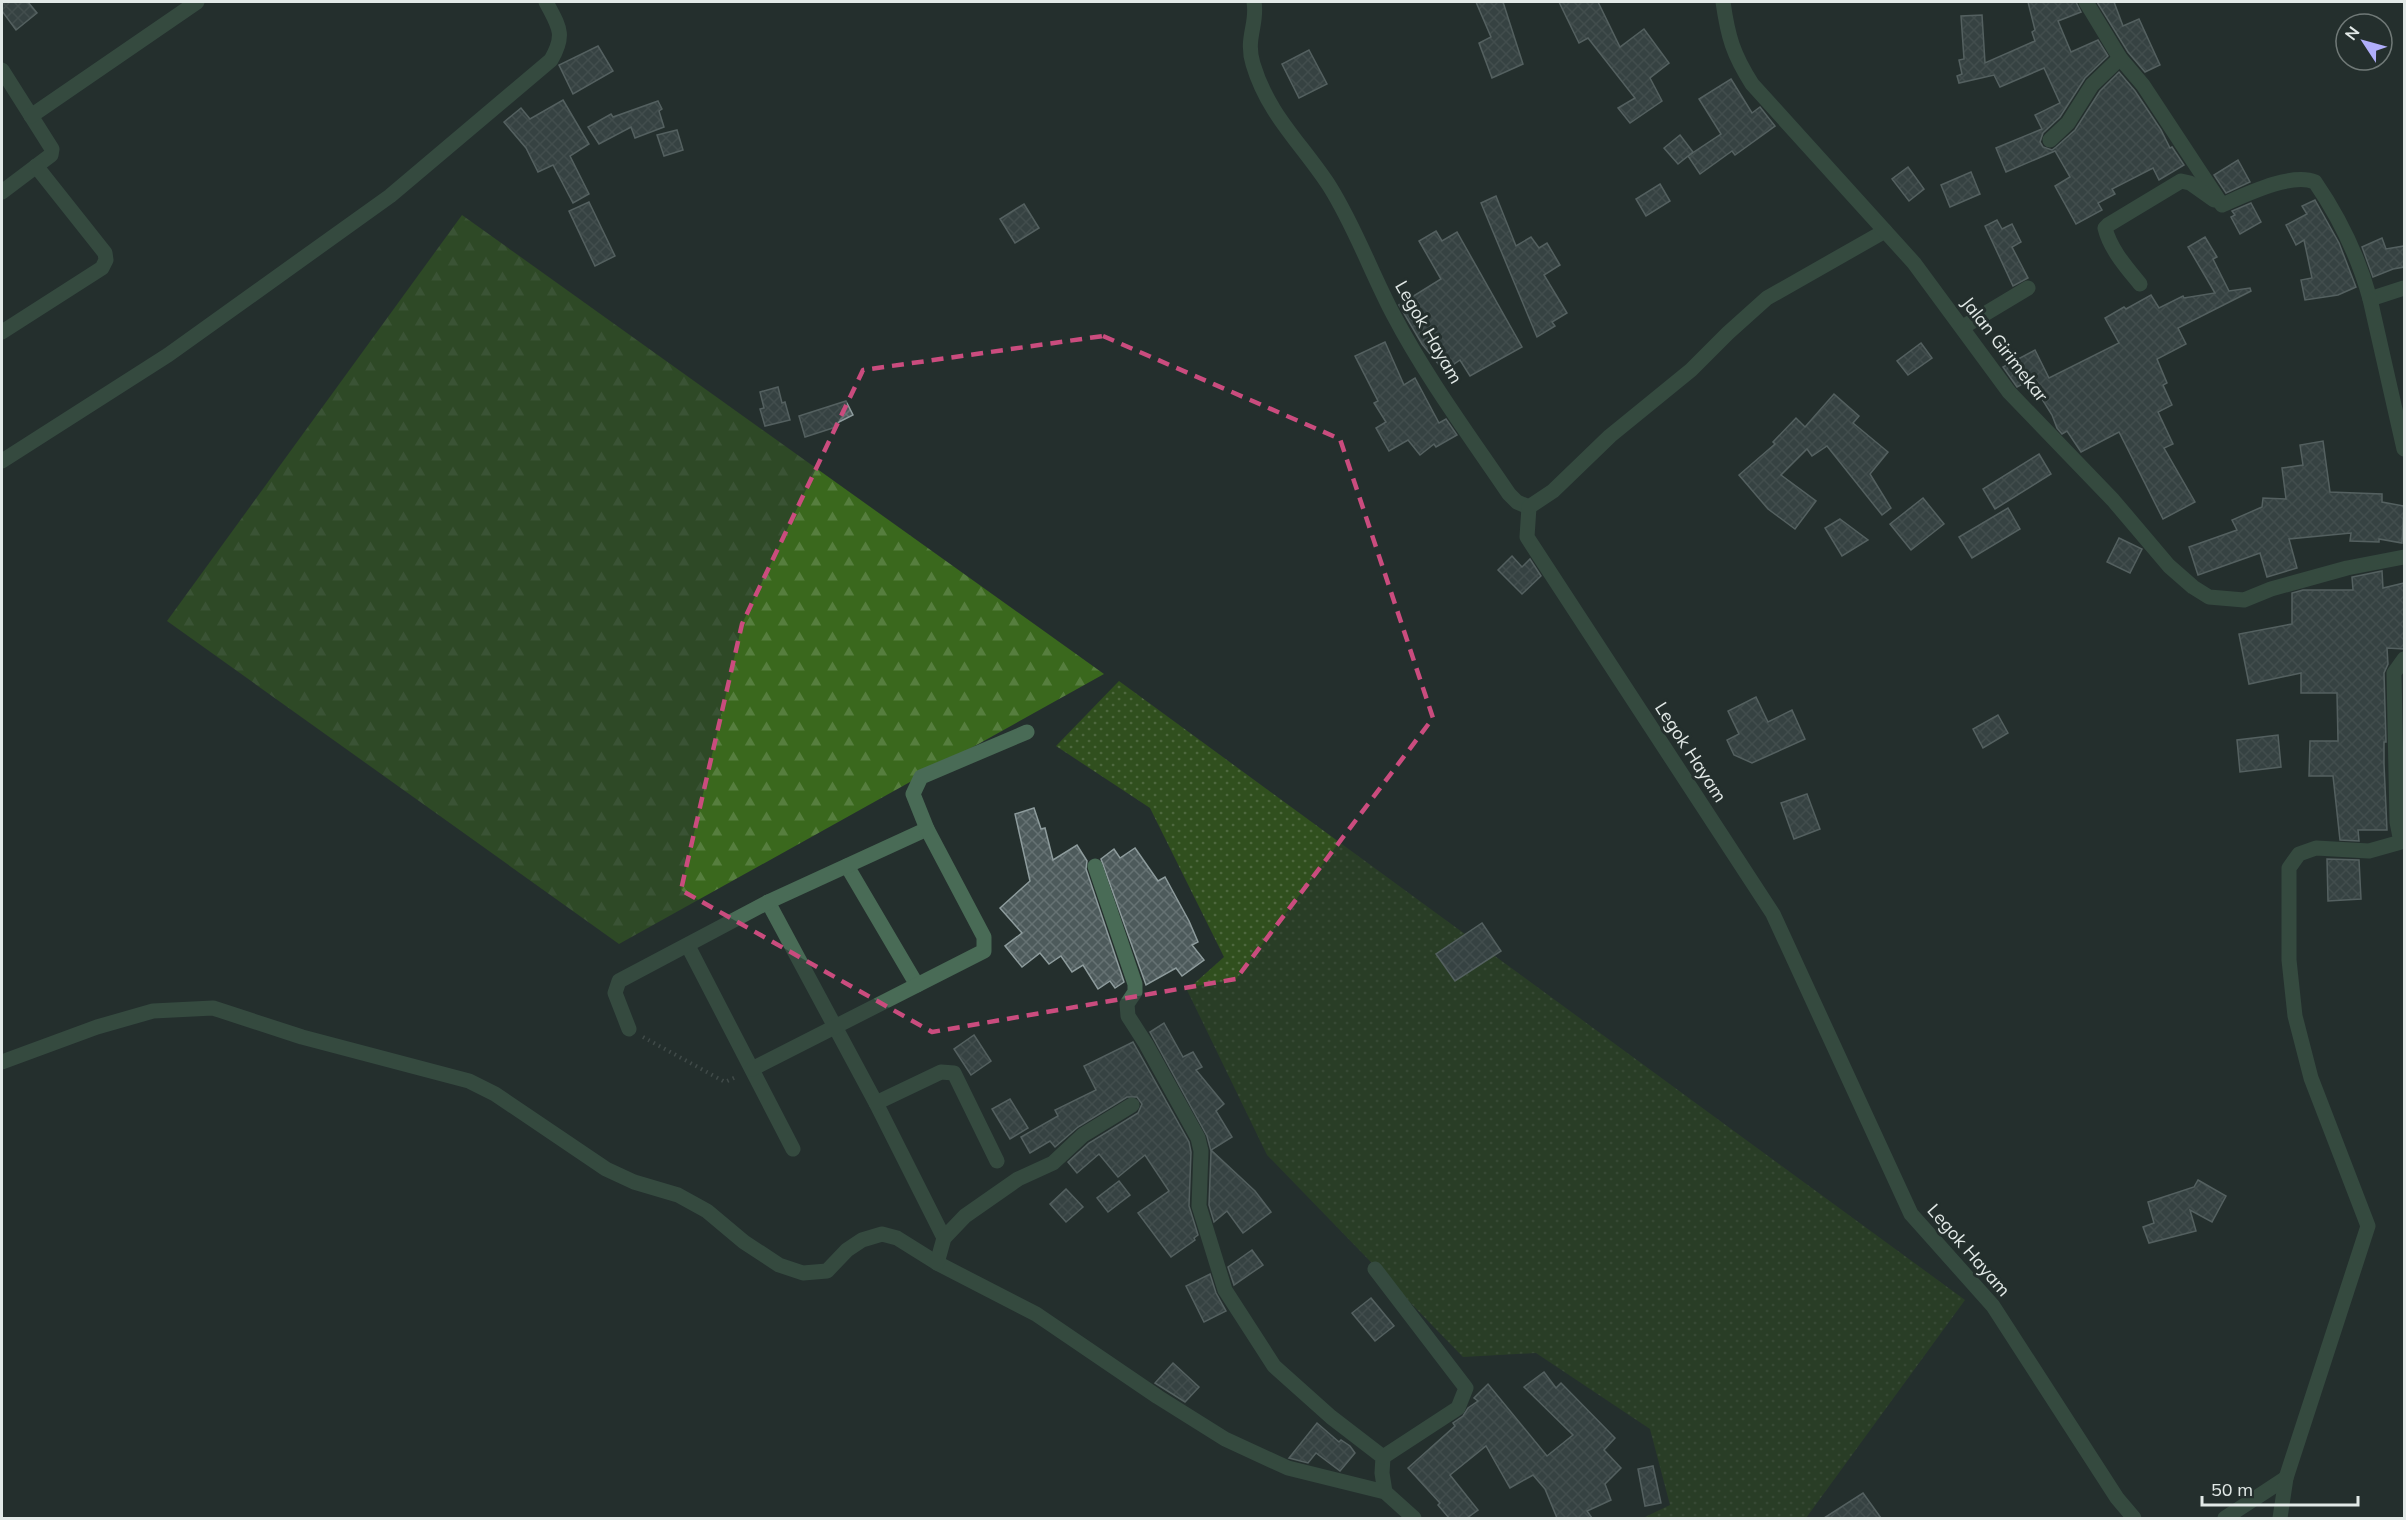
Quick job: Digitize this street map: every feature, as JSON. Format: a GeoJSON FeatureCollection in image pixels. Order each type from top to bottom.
{"type":"FeatureCollection","features":[{"type":"Feature","properties":{"kind":"street"},"geometry":{"type":"LineString","coordinates":[[31,116],[197,2]]}},
{"type":"Feature","properties":{"kind":"street"},"geometry":{"type":"LineString","coordinates":[[2,461],[168,356],[380,203],[542,68],[551,60],[560,45],[560,29],[546,2]]}},
{"type":"Feature","properties":{"kind":"street","name":"Legok Hayam"},"geometry":{"type":"LineString","coordinates":[[1254,2],[1256,16],[1250,40],[1253,64],[1274,113],[1330,187],[1358,238],[1394,314],[1435,383],[1509,494],[1517,502],[1529,507],[1527,537],[1773,914],[1911,1214],[1993,1306],[2117,1498],[2134,1518]]}},
{"type":"Feature","properties":{"kind":"street","name":"Jalan Girimekar"},"geometry":{"type":"LineString","coordinates":[[1723,2],[1727,32],[1735,57],[1752,84],[1914,263],[2009,392],[2113,500],[2169,566],[2193,587],[2209,597],[2244,600],[2271,589],[2347,568],[2404,557]]}},
{"type":"Feature","properties":{"kind":"street"},"geometry":{"type":"LineString","coordinates":[[2086,2],[2120,58],[2144,85],[2222,205]]}},
{"type":"Feature","properties":{"kind":"street"},"geometry":{"type":"LineString","coordinates":[[2050,140],[2068,123],[2092,85],[2120,58]]}},
{"type":"Feature","properties":{"kind":"street"},"geometry":{"type":"LineString","coordinates":[[2,70],[52,149],[51,155],[2,192]]}},
{"type":"Feature","properties":{"kind":"street"},"geometry":{"type":"LineString","coordinates":[[2,332],[102,268],[106,260],[105,253],[36,166]]}},
{"type":"Feature","properties":{"kind":"street"},"geometry":{"type":"LineString","coordinates":[[2222,205],[2298,178],[2315,182],[2333,207],[2366,284],[2404,449]]}},
{"type":"Feature","properties":{"kind":"street"},"geometry":{"type":"LineString","coordinates":[[2140,284],[2123,263],[2107,235],[2105,228],[2108,225],[2184,180],[2222,205]]}},
{"type":"Feature","properties":{"kind":"street"},"geometry":{"type":"LineString","coordinates":[[1529,507],[1553,491],[1610,436],[1691,370],[1767,298],[1886,231]]}},
{"type":"Feature","properties":{"kind":"street"},"geometry":{"type":"LineString","coordinates":[[1963,327],[2028,288]]}},
{"type":"Feature","properties":{"kind":"street"},"geometry":{"type":"LineString","coordinates":[[2370,299],[2404,288]]}},
{"type":"Feature","properties":{"kind":"street"},"geometry":{"type":"LineString","coordinates":[[2280,1518],[2286,1478],[2368,1226],[2311,1078],[2295,1016],[2289,960],[2289,868],[2299,854],[2316,848],[2369,851],[2403,846],[2397,822],[2394,673],[2404,659]]}},
{"type":"Feature","properties":{"kind":"street"},"geometry":{"type":"LineString","coordinates":[[752,1069],[984,951],[984,937],[927,829],[914,794],[921,777],[1027,732]]}},
{"type":"Feature","properties":{"kind":"street"},"geometry":{"type":"LineString","coordinates":[[629,1029],[615,993],[620,981],[768,902],[927,829]]}},
{"type":"Feature","properties":{"kind":"street"},"geometry":{"type":"LineString","coordinates":[[847,866],[917,985]]}},
{"type":"Feature","properties":{"kind":"street"},"geometry":{"type":"LineString","coordinates":[[1095,866],[1135,984],[1135,992],[1127,1004],[1128,1016],[1198,1138],[1201,1150],[1199,1206],[1225,1290],[1274,1366],[1331,1417],[1383,1456]]}},
{"type":"Feature","properties":{"kind":"street"},"geometry":{"type":"LineString","coordinates":[[768,902],[876,1103],[944,1238]]}},
{"type":"Feature","properties":{"kind":"street"},"geometry":{"type":"LineString","coordinates":[[688,946],[793,1149]]}},
{"type":"Feature","properties":{"kind":"street"},"geometry":{"type":"LineString","coordinates":[[2,1062],[97,1027],[153,1011],[213,1008],[302,1037],[469,1081],[495,1094],[606,1169],[634,1182],[678,1195],[707,1212],[744,1242],[779,1265],[803,1273],[827,1271],[847,1250],[862,1240],[882,1234],[897,1238],[937,1263],[1036,1314],[1225,1439],[1288,1468],[1385,1492],[1414,1518]]}},
{"type":"Feature","properties":{"kind":"street"},"geometry":{"type":"LineString","coordinates":[[876,1103],[941,1072],[954,1073],[958,1077],[997,1161]]}},
{"type":"Feature","properties":{"kind":"street"},"geometry":{"type":"LineString","coordinates":[[937,1263],[944,1238],[965,1216],[1018,1179],[1053,1163],[1083,1134],[1132,1105]]}},
{"type":"Feature","properties":{"kind":"street"},"geometry":{"type":"LineString","coordinates":[[1375,1269],[1466,1388],[1458,1408],[1383,1456]]}},
{"type":"Feature","properties":{"kind":"street"},"geometry":{"type":"LineString","coordinates":[[1383,1456],[1382,1473],[1385,1492]]}},
{"type":"Feature","properties":{"kind":"street"},"geometry":{"type":"LineString","coordinates":[[2225,1518],[2286,1478]]}},
{"type":"Feature","properties":{"kind":"path"},"geometry":{"type":"LineString","coordinates":[[629,1029],[725,1082]]}},
{"type":"Feature","properties":{"kind":"highlighted area"},"geometry":{"type":"Polygon","coordinates":[[[1103,336],[1340,439],[1433,718],[1236,979],[932,1032],[681,890],[742,624],[863,370],[1103,336]]]}},
{"type":"Feature","properties":{"kind":"green space"},"geometry":{"type":"Polygon","coordinates":[[[462,215],[1104,674],[619,944],[167,621],[462,215]]]}},
{"type":"Feature","properties":{"kind":"green space"},"geometry":{"type":"Polygon","coordinates":[[[1119,681],[1965,1300],[1806,1518],[1643,1518],[1670,1505],[1650,1429],[1536,1353],[1463,1357],[1267,1155],[1187,990],[1224,957],[1150,808],[1056,746],[1119,681]]]}},
{"type":"Feature","properties":{"kind":"building"},"geometry":{"type":"Polygon","coordinates":[[[2,2],[28,2],[37,13],[16,30],[2,11],[2,2]]]}},
{"type":"Feature","properties":{"kind":"building"},"geometry":{"type":"Polygon","coordinates":[[[1476,2],[1503,2],[1523,64],[1492,78],[1479,43],[1491,37],[1476,2]]]}},
{"type":"Feature","properties":{"kind":"building"},"geometry":{"type":"Polygon","coordinates":[[[1559,2],[1598,2],[1620,47],[1644,29],[1669,63],[1650,78],[1662,101],[1630,123],[1618,108],[1635,98],[1588,38],[1579,43],[1559,2]]]}},
{"type":"Feature","properties":{"kind":"building"},"geometry":{"type":"Polygon","coordinates":[[[2028,2],[2076,2],[2081,12],[2058,21],[2071,52],[2098,40],[2108,56],[2085,78],[2060,117],[2043,133],[2040,142],[2043,147],[2052,150],[2075,130],[2100,91],[2119,72],[2135,91],[2170,148],[2172,147],[2184,165],[2159,180],[2153,168],[2112,189],[2115,194],[2098,203],[2102,210],[2076,224],[2055,186],[2070,177],[2055,151],[2006,172],[1996,148],[2042,129],[2035,115],[2060,103],[2044,68],[2000,87],[1994,75],[1959,83],[1957,76],[1962,74],[1959,60],[1964,59],[1961,16],[1982,15],[1985,63],[2035,41],[2032,32],[2035,30],[2028,2]]]}},
{"type":"Feature","properties":{"kind":"building"},"geometry":{"type":"Polygon","coordinates":[[[2097,2],[2114,2],[2123,26],[2139,19],[2160,65],[2145,72],[2128,52],[2097,2]]]}},
{"type":"Feature","properties":{"kind":"building"},"geometry":{"type":"Polygon","coordinates":[[[598,46],[613,71],[573,94],[559,65],[598,46]]]}},
{"type":"Feature","properties":{"kind":"building"},"geometry":{"type":"Polygon","coordinates":[[[1309,50],[1327,84],[1299,98],[1282,64],[1309,50]]]}},
{"type":"Feature","properties":{"kind":"building"},"geometry":{"type":"Polygon","coordinates":[[[1731,79],[1752,113],[1760,107],[1775,126],[1735,155],[1732,151],[1700,174],[1688,156],[1721,134],[1699,99],[1731,79]]]}},
{"type":"Feature","properties":{"kind":"building"},"geometry":{"type":"Polygon","coordinates":[[[563,100],[589,144],[570,156],[589,194],[573,203],[553,165],[538,172],[526,148],[504,122],[521,108],[530,119],[563,100]]]}},
{"type":"Feature","properties":{"kind":"building"},"geometry":{"type":"Polygon","coordinates":[[[658,101],[662,109],[659,111],[664,127],[635,138],[631,127],[599,144],[588,127],[611,114],[613,117],[658,101]]]}},
{"type":"Feature","properties":{"kind":"building"},"geometry":{"type":"Polygon","coordinates":[[[677,130],[683,150],[664,156],[657,135],[677,130]]]}},
{"type":"Feature","properties":{"kind":"building"},"geometry":{"type":"Polygon","coordinates":[[[1680,135],[1693,152],[1678,164],[1664,148],[1680,135]]]}},
{"type":"Feature","properties":{"kind":"building"},"geometry":{"type":"Polygon","coordinates":[[[2238,160],[2250,182],[2226,193],[2214,175],[2238,160]]]}},
{"type":"Feature","properties":{"kind":"building"},"geometry":{"type":"Polygon","coordinates":[[[1908,167],[1924,189],[1909,201],[1892,179],[1908,167]]]}},
{"type":"Feature","properties":{"kind":"building"},"geometry":{"type":"Polygon","coordinates":[[[1971,172],[1980,194],[1950,207],[1941,185],[1971,172]]]}},
{"type":"Feature","properties":{"kind":"building"},"geometry":{"type":"Polygon","coordinates":[[[1660,184],[1670,201],[1646,216],[1636,199],[1660,184]]]}},
{"type":"Feature","properties":{"kind":"building"},"geometry":{"type":"Polygon","coordinates":[[[1496,196],[1516,246],[1531,237],[1539,248],[1547,243],[1560,265],[1544,275],[1567,313],[1552,322],[1555,326],[1537,337],[1481,203],[1496,196]]]}},
{"type":"Feature","properties":{"kind":"building"},"geometry":{"type":"Polygon","coordinates":[[[2315,200],[2339,243],[2356,287],[2338,295],[2305,300],[2301,280],[2312,278],[2304,240],[2296,245],[2286,225],[2307,214],[2302,206],[2315,200]]]}},
{"type":"Feature","properties":{"kind":"building"},"geometry":{"type":"Polygon","coordinates":[[[589,202],[615,256],[595,266],[569,211],[589,202]]]}},
{"type":"Feature","properties":{"kind":"building"},"geometry":{"type":"Polygon","coordinates":[[[2251,203],[2261,222],[2240,234],[2231,217],[2235,215],[2232,211],[2251,203]]]}},
{"type":"Feature","properties":{"kind":"building"},"geometry":{"type":"Polygon","coordinates":[[[1024,204],[1039,228],[1015,243],[1000,219],[1024,204]]]}},
{"type":"Feature","properties":{"kind":"building"},"geometry":{"type":"Polygon","coordinates":[[[1997,220],[2002,229],[2012,224],[2021,242],[2012,247],[2028,278],[2013,286],[1985,226],[1997,220]]]}},
{"type":"Feature","properties":{"kind":"building"},"geometry":{"type":"Polygon","coordinates":[[[1436,231],[1442,241],[1457,232],[1522,347],[1470,376],[1460,360],[1444,371],[1422,344],[1399,305],[1441,279],[1419,241],[1436,231]]]}},
{"type":"Feature","properties":{"kind":"building"},"geometry":{"type":"Polygon","coordinates":[[[2205,237],[2217,257],[2213,259],[2229,291],[2250,288],[2251,291],[2178,328],[2186,344],[2157,359],[2167,383],[2163,385],[2172,405],[2158,412],[2173,444],[2164,448],[2195,502],[2163,519],[2119,432],[2081,452],[2067,431],[2062,434],[2057,428],[2052,415],[2030,380],[2017,387],[2003,367],[2035,350],[2049,378],[2119,343],[2105,318],[2124,307],[2126,309],[2151,295],[2159,308],[2183,296],[2184,298],[2215,293],[2188,247],[2205,237]]]}},
{"type":"Feature","properties":{"kind":"building"},"geometry":{"type":"Polygon","coordinates":[[[2382,238],[2386,249],[2404,246],[2404,267],[2373,277],[2362,247],[2382,238]]]}},
{"type":"Feature","properties":{"kind":"building"},"geometry":{"type":"Polygon","coordinates":[[[1385,342],[1404,385],[1415,378],[1439,423],[1446,419],[1457,435],[1436,447],[1434,444],[1420,455],[1408,440],[1389,451],[1376,428],[1386,422],[1374,403],[1378,401],[1355,356],[1385,342]]]}},
{"type":"Feature","properties":{"kind":"building"},"geometry":{"type":"Polygon","coordinates":[[[1921,343],[1932,358],[1908,375],[1897,361],[1921,343]]]}},
{"type":"Feature","properties":{"kind":"building"},"geometry":{"type":"Polygon","coordinates":[[[778,387],[790,420],[765,426],[760,409],[764,408],[760,392],[778,387]]]}},
{"type":"Feature","properties":{"kind":"building"},"geometry":{"type":"Polygon","coordinates":[[[1834,394],[1859,416],[1853,423],[1888,452],[1870,474],[1891,508],[1882,515],[1827,446],[1812,456],[1807,449],[1781,475],[1816,501],[1795,529],[1768,509],[1739,475],[1775,444],[1773,442],[1796,418],[1805,427],[1834,394]]]}},
{"type":"Feature","properties":{"kind":"building"},"geometry":{"type":"Polygon","coordinates":[[[846,401],[853,415],[835,424],[836,427],[805,437],[799,416],[846,401]]]}},
{"type":"Feature","properties":{"kind":"building"},"geometry":{"type":"Polygon","coordinates":[[[2323,441],[2330,492],[2382,494],[2382,502],[2404,506],[2402,543],[2379,539],[2379,542],[2350,541],[2351,533],[2289,539],[2297,568],[2267,577],[2260,553],[2198,575],[2189,547],[2237,530],[2232,520],[2262,507],[2263,498],[2286,499],[2282,468],[2303,465],[2300,445],[2323,441]]]}},
{"type":"Feature","properties":{"kind":"building"},"geometry":{"type":"Polygon","coordinates":[[[2039,454],[2051,474],[1995,509],[1983,489],[2039,454]]]}},
{"type":"Feature","properties":{"kind":"building"},"geometry":{"type":"Polygon","coordinates":[[[1923,498],[1944,524],[1911,550],[1890,524],[1923,498]]]}},
{"type":"Feature","properties":{"kind":"building"},"geometry":{"type":"Polygon","coordinates":[[[2008,508],[2020,529],[1972,558],[1959,537],[2008,508]]]}},
{"type":"Feature","properties":{"kind":"building"},"geometry":{"type":"Polygon","coordinates":[[[1840,519],[1868,540],[1842,556],[1825,528],[1840,519]]]}},
{"type":"Feature","properties":{"kind":"building"},"geometry":{"type":"Polygon","coordinates":[[[2119,538],[2142,549],[2130,573],[2107,562],[2119,538]]]}},
{"type":"Feature","properties":{"kind":"building"},"geometry":{"type":"Polygon","coordinates":[[[1512,556],[1522,567],[1530,559],[1541,576],[1522,594],[1498,570],[1512,556]]]}},
{"type":"Feature","properties":{"kind":"building"},"geometry":{"type":"Polygon","coordinates":[[[2382,571],[2383,588],[2404,583],[2404,649],[2387,648],[2388,664],[2384,673],[2387,830],[2358,830],[2359,841],[2340,840],[2333,776],[2309,776],[2310,741],[2338,741],[2337,693],[2301,693],[2301,673],[2249,684],[2239,634],[2292,624],[2292,593],[2303,590],[2353,590],[2352,577],[2382,571]]]}},
{"type":"Feature","properties":{"kind":"building"},"geometry":{"type":"Polygon","coordinates":[[[1756,697],[1768,722],[1792,710],[1805,739],[1752,763],[1734,755],[1727,740],[1739,734],[1728,711],[1756,697]]]}},
{"type":"Feature","properties":{"kind":"building"},"geometry":{"type":"Polygon","coordinates":[[[1998,715],[2008,733],[1983,748],[1973,729],[1998,715]]]}},
{"type":"Feature","properties":{"kind":"building"},"geometry":{"type":"Polygon","coordinates":[[[2278,735],[2281,767],[2240,772],[2237,740],[2278,735]]]}},
{"type":"Feature","properties":{"kind":"building"},"geometry":{"type":"Polygon","coordinates":[[[1807,794],[1820,829],[1794,839],[1781,803],[1807,794]]]}},
{"type":"Feature","properties":{"kind":"building"},"geometry":{"type":"Polygon","coordinates":[[[1034,808],[1041,829],[1045,828],[1053,860],[1077,845],[1087,861],[1086,869],[1124,982],[1115,988],[1110,981],[1098,989],[1083,965],[1072,972],[1061,956],[1049,964],[1040,953],[1022,967],[1005,946],[1022,933],[1000,908],[1030,881],[1015,814],[1034,808]]]}},
{"type":"Feature","properties":{"kind":"building"},"geometry":{"type":"Polygon","coordinates":[[[1135,848],[1158,881],[1165,877],[1198,942],[1192,945],[1204,960],[1182,976],[1176,968],[1146,985],[1101,859],[1114,849],[1120,858],[1135,848]]]}},
{"type":"Feature","properties":{"kind":"building"},"geometry":{"type":"Polygon","coordinates":[[[2327,859],[2359,860],[2361,899],[2328,901],[2327,859]]]}},
{"type":"Feature","properties":{"kind":"building"},"geometry":{"type":"Polygon","coordinates":[[[1482,923],[1501,951],[1455,981],[1436,954],[1482,923]]]}},
{"type":"Feature","properties":{"kind":"building"},"geometry":{"type":"Polygon","coordinates":[[[1164,1023],[1183,1057],[1193,1052],[1202,1067],[1196,1070],[1224,1104],[1216,1111],[1232,1137],[1211,1150],[1255,1191],[1271,1212],[1243,1233],[1227,1211],[1214,1222],[1209,1205],[1211,1151],[1207,1136],[1150,1032],[1164,1023]]]}},
{"type":"Feature","properties":{"kind":"building"},"geometry":{"type":"Polygon","coordinates":[[[974,1035],[991,1061],[971,1075],[954,1049],[974,1035]]]}},
{"type":"Feature","properties":{"kind":"building"},"geometry":{"type":"Polygon","coordinates":[[[1133,1042],[1189,1142],[1191,1152],[1189,1206],[1198,1235],[1194,1238],[1195,1240],[1171,1257],[1138,1213],[1169,1191],[1145,1155],[1118,1177],[1099,1154],[1077,1173],[1068,1162],[1089,1143],[1138,1113],[1142,1104],[1137,1097],[1127,1097],[1078,1127],[1055,1147],[1050,1141],[1030,1153],[1021,1137],[1058,1116],[1055,1110],[1096,1090],[1084,1066],[1133,1042]]]}},
{"type":"Feature","properties":{"kind":"building"},"geometry":{"type":"Polygon","coordinates":[[[1010,1099],[1028,1128],[1010,1139],[992,1109],[1010,1099]]]}},
{"type":"Feature","properties":{"kind":"building"},"geometry":{"type":"Polygon","coordinates":[[[2198,1180],[2226,1196],[2212,1222],[2190,1210],[2196,1231],[2149,1243],[2143,1227],[2154,1223],[2148,1202],[2194,1187],[2198,1180]]]}},
{"type":"Feature","properties":{"kind":"building"},"geometry":{"type":"Polygon","coordinates":[[[1119,1181],[1130,1195],[1108,1212],[1097,1198],[1119,1181]]]}},
{"type":"Feature","properties":{"kind":"building"},"geometry":{"type":"Polygon","coordinates":[[[1066,1189],[1083,1207],[1066,1222],[1050,1204],[1066,1189]]]}},
{"type":"Feature","properties":{"kind":"building"},"geometry":{"type":"Polygon","coordinates":[[[1252,1250],[1263,1265],[1234,1285],[1228,1267],[1252,1250]]]}},
{"type":"Feature","properties":{"kind":"building"},"geometry":{"type":"Polygon","coordinates":[[[1210,1274],[1216,1293],[1226,1311],[1204,1322],[1186,1286],[1210,1274]]]}},
{"type":"Feature","properties":{"kind":"building"},"geometry":{"type":"Polygon","coordinates":[[[1371,1298],[1394,1326],[1375,1341],[1352,1313],[1371,1298]]]}},
{"type":"Feature","properties":{"kind":"building"},"geometry":{"type":"Polygon","coordinates":[[[1173,1363],[1199,1387],[1185,1402],[1155,1383],[1173,1363]]]}},
{"type":"Feature","properties":{"kind":"building"},"geometry":{"type":"Polygon","coordinates":[[[1544,1372],[1556,1388],[1561,1383],[1615,1438],[1604,1450],[1621,1468],[1605,1484],[1611,1500],[1587,1511],[1592,1518],[1557,1518],[1545,1489],[1533,1475],[1510,1488],[1486,1446],[1450,1475],[1478,1510],[1467,1518],[1449,1518],[1438,1505],[1440,1503],[1408,1468],[1455,1426],[1453,1423],[1478,1401],[1474,1398],[1488,1384],[1547,1456],[1573,1435],[1524,1387],[1544,1372]]]}},
{"type":"Feature","properties":{"kind":"building"},"geometry":{"type":"Polygon","coordinates":[[[1317,1423],[1339,1442],[1341,1440],[1350,1446],[1355,1453],[1340,1471],[1316,1453],[1308,1463],[1289,1458],[1317,1423]]]}},
{"type":"Feature","properties":{"kind":"building"},"geometry":{"type":"Polygon","coordinates":[[[1653,1466],[1661,1503],[1645,1506],[1638,1469],[1653,1466]]]}},
{"type":"Feature","properties":{"kind":"building"},"geometry":{"type":"Polygon","coordinates":[[[1863,1493],[1881,1518],[1824,1518],[1863,1493]]]}}]}
